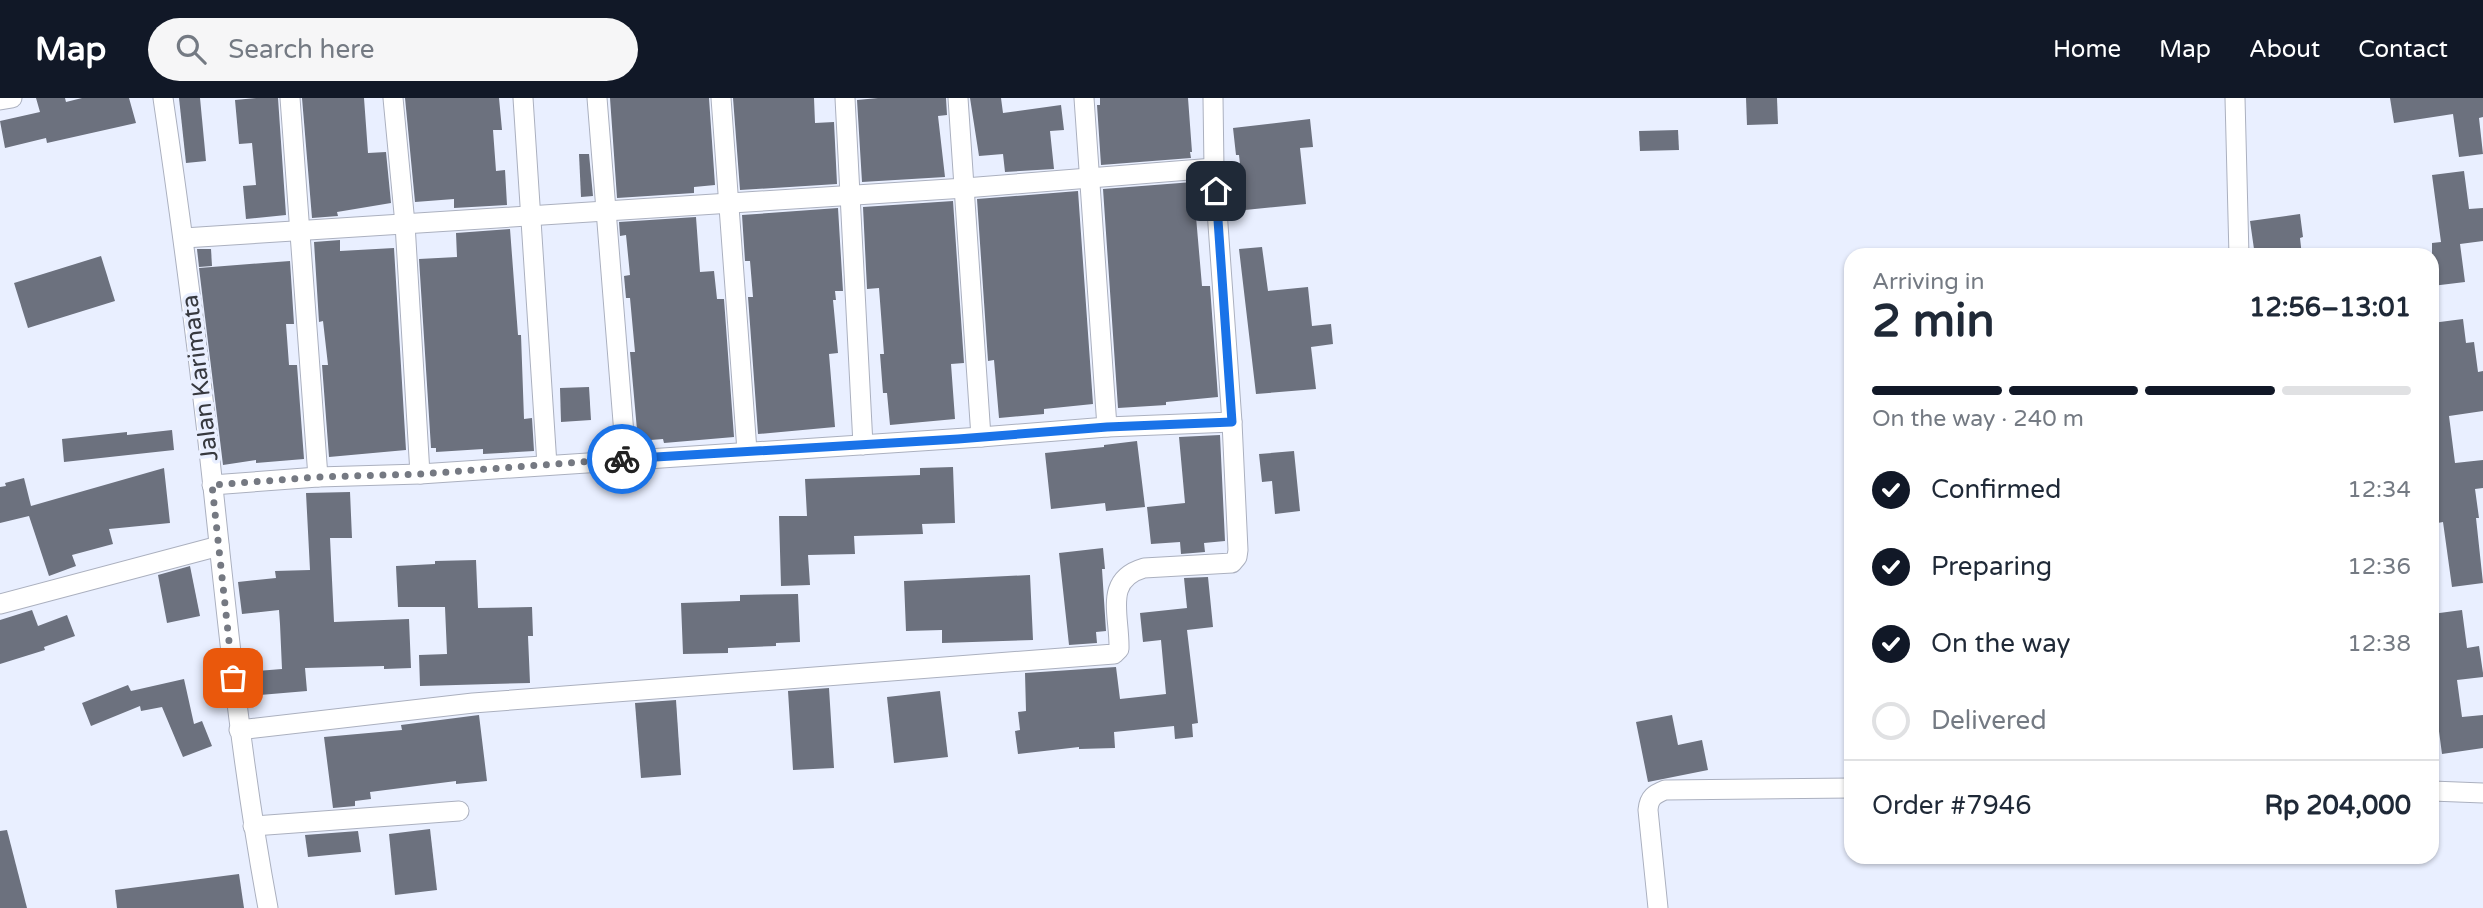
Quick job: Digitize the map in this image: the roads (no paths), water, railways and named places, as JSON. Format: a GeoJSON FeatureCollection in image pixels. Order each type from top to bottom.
{"type":"FeatureCollection","features":[{"type":"Feature","properties":{"kind":"street"},"geometry":{"type":"LineString","coordinates":[[0,100],[12,98]]}},
{"type":"Feature","properties":{"kind":"street","name":"Jalan Karimata"},"geometry":{"type":"LineString","coordinates":[[163,98],[184,238],[239,730],[268,908]]}},
{"type":"Feature","properties":{"kind":"street"},"geometry":{"type":"LineString","coordinates":[[290,98],[318,477]]}},
{"type":"Feature","properties":{"kind":"street"},"geometry":{"type":"LineString","coordinates":[[393,98],[405,224],[421,474]]}},
{"type":"Feature","properties":{"kind":"street"},"geometry":{"type":"LineString","coordinates":[[523,98],[533,217],[547,465]]}},
{"type":"Feature","properties":{"kind":"street"},"geometry":{"type":"LineString","coordinates":[[597,98],[626,459]]}},
{"type":"Feature","properties":{"kind":"street"},"geometry":{"type":"LineString","coordinates":[[721,98],[747,451]]}},
{"type":"Feature","properties":{"kind":"street"},"geometry":{"type":"LineString","coordinates":[[845,98],[863,445]]}},
{"type":"Feature","properties":{"kind":"street"},"geometry":{"type":"LineString","coordinates":[[958,98],[981,437]]}},
{"type":"Feature","properties":{"kind":"street"},"geometry":{"type":"LineString","coordinates":[[1084,98],[1107,427]]}},
{"type":"Feature","properties":{"kind":"street"},"geometry":{"type":"LineString","coordinates":[[239,730],[486,702],[1114,654],[1119,649],[1116,595],[1118,585],[1124,578],[1144,568],[1226,564],[1232,563],[1237,557],[1232,422],[1214,168],[1213,98]]}},
{"type":"Feature","properties":{"kind":"street"},"geometry":{"type":"LineString","coordinates":[[2235,98],[2239,248]]}},
{"type":"Feature","properties":{"kind":"street"},"geometry":{"type":"LineString","coordinates":[[184,238],[965,188],[1214,168]]}},
{"type":"Feature","properties":{"kind":"street"},"geometry":{"type":"LineString","coordinates":[[212,485],[318,477],[421,474],[1107,427],[1232,422]]}},
{"type":"Feature","properties":{"kind":"street"},"geometry":{"type":"LineString","coordinates":[[0,604],[219,546]]}},
{"type":"Feature","properties":{"kind":"street"},"geometry":{"type":"LineString","coordinates":[[1658,908],[1648,810],[1654,795],[1665,790],[1844,788]]}},
{"type":"Feature","properties":{"kind":"street"},"geometry":{"type":"LineString","coordinates":[[2439,791],[2483,793]]}},
{"type":"Feature","properties":{"kind":"street"},"geometry":{"type":"LineString","coordinates":[[253,826],[459,811]]}}]}
